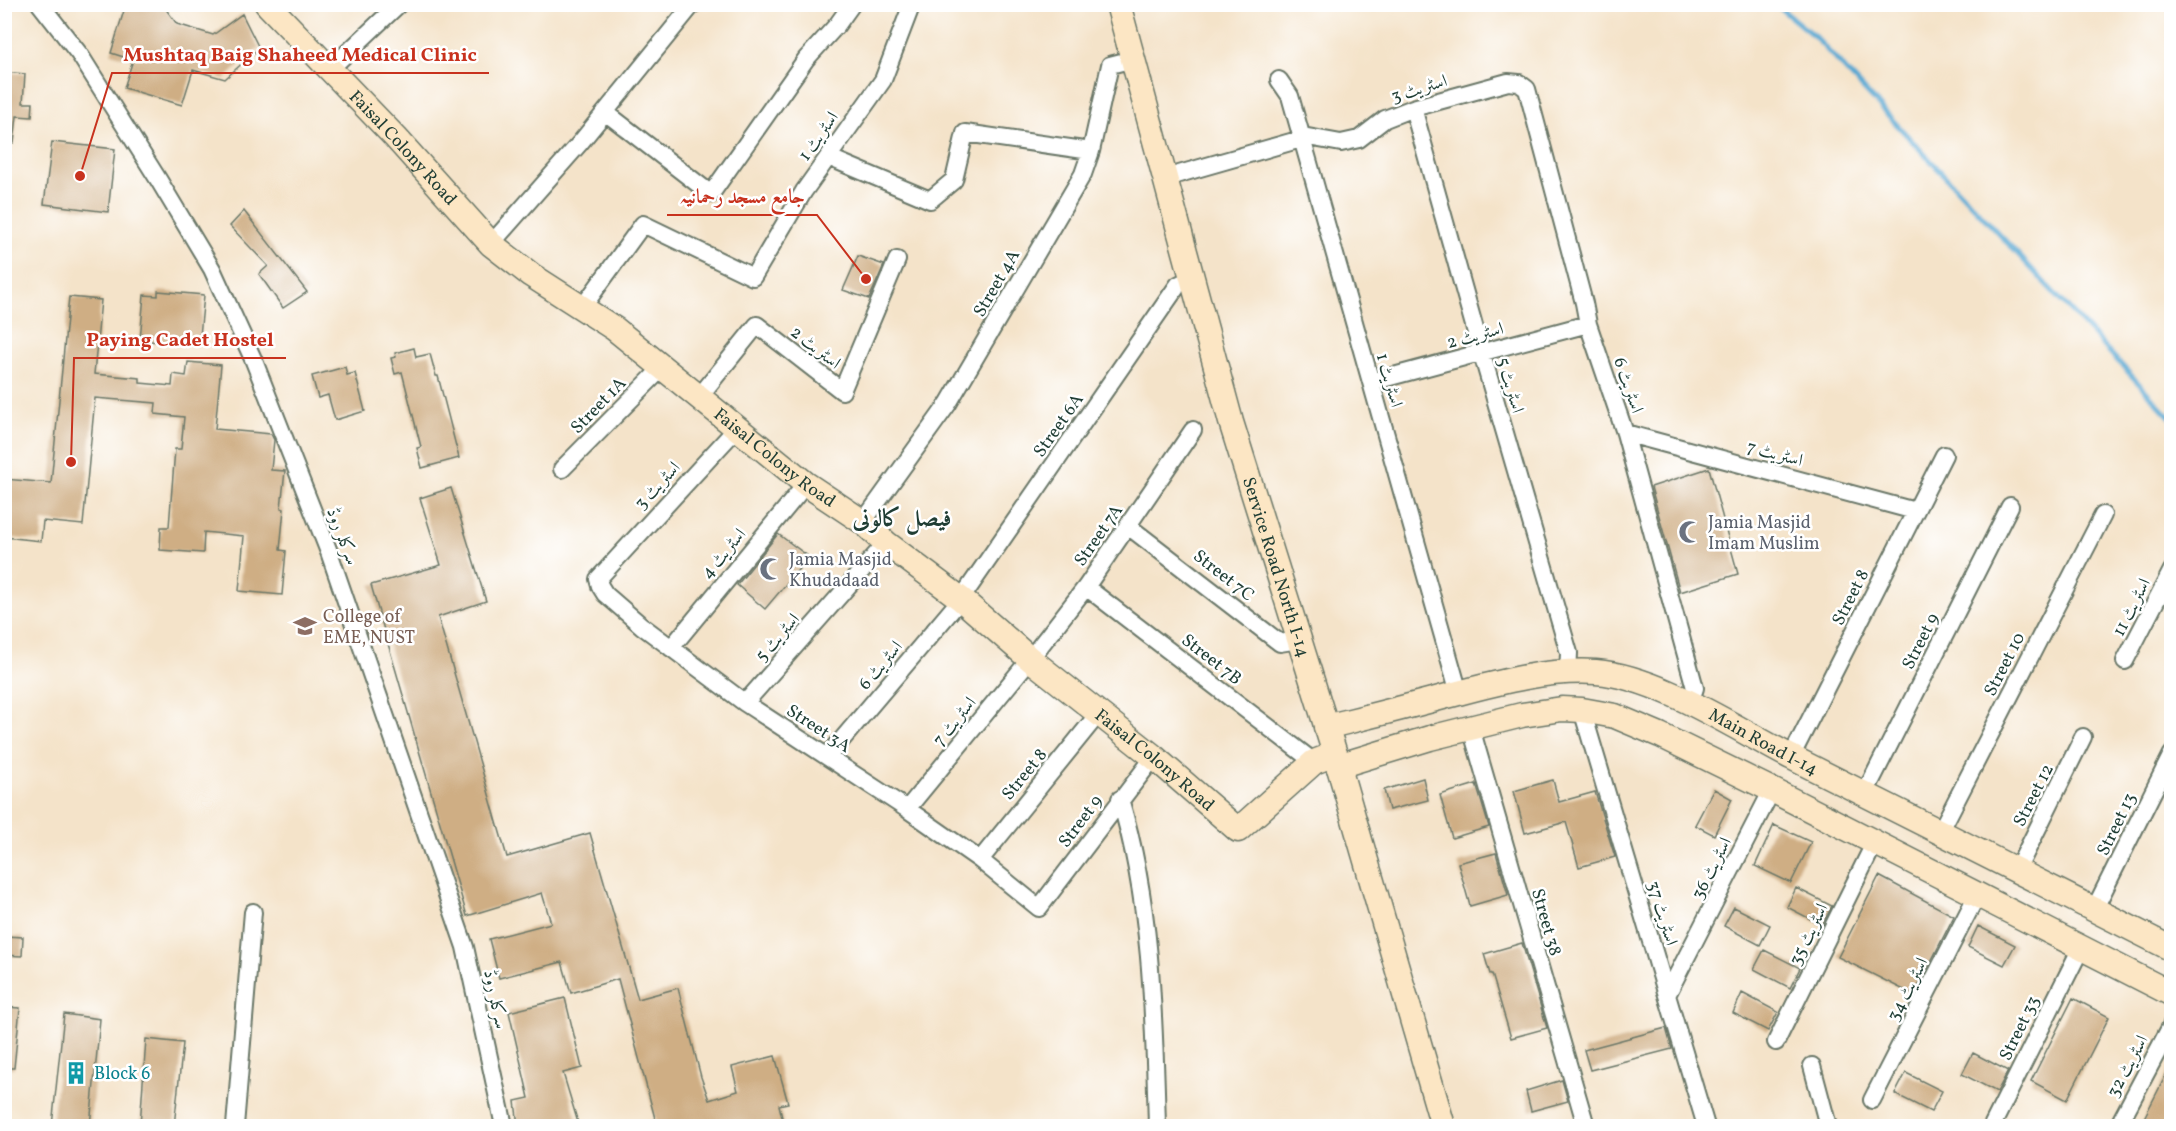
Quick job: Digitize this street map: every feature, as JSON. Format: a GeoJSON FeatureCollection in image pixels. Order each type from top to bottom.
{"type":"FeatureCollection","features":[{"type":"Feature","properties":{"kind":"main road","name":"Faisal Colony Road"},"geometry":{"type":"LineString","coordinates":[[267,4],[396,138],[491,244],[531,275],[615,330],[806,484],[863,522],[886,543],[961,599],[1030,658],[1154,757],[1238,830],[1329,761]]}},
{"type":"Feature","properties":{"kind":"main road","name":"Service Road North I-14"},"geometry":{"type":"LineString","coordinates":[[1118,4],[1231,422],[1326,727],[1329,761],[1443,1126]]}},
{"type":"Feature","properties":{"kind":"main road","name":"Main Road I-14"},"geometry":{"type":"LineString","coordinates":[[1326,727],[1531,675],[1598,672],[1617,676],[1644,684],[1690,703],[1791,757],[2094,910],[2170,945]]}},
{"type":"Feature","properties":{"kind":"main road"},"geometry":{"type":"LineString","coordinates":[[1422,703],[1430,738]]}},
{"type":"Feature","properties":{"kind":"main road"},"geometry":{"type":"LineString","coordinates":[[1329,761],[1522,715],[1582,710],[1615,716],[1660,735],[1772,790],[2172,994]]}},
{"type":"Feature","properties":{"kind":"street","name":"سرکلر روڈ"},"geometry":{"type":"LineString","coordinates":[[40,4],[80,55],[212,269],[254,361],[329,552],[465,947],[504,1126]]}},
{"type":"Feature","properties":{"kind":"street"},"geometry":{"type":"LineString","coordinates":[[330,69],[399,4]]}},
{"type":"Feature","properties":{"kind":"street"},"geometry":{"type":"LineString","coordinates":[[491,244],[605,112],[693,4]]}},
{"type":"Feature","properties":{"kind":"street"},"geometry":{"type":"LineString","coordinates":[[605,112],[711,194],[806,59],[837,25],[852,4]]}},
{"type":"Feature","properties":{"kind":"street","name":"اسٹریٹ 1"},"geometry":{"type":"LineString","coordinates":[[582,308],[643,224],[753,277],[804,191],[883,80],[912,4]]}},
{"type":"Feature","properties":{"kind":"street","name":"Street 4A"},"geometry":{"type":"LineString","coordinates":[[863,522],[948,404],[1083,174],[1091,151],[1110,65],[1133,59]]}},
{"type":"Feature","properties":{"kind":"street","name":"اسٹریٹ 1"},"geometry":{"type":"LineString","coordinates":[[1279,80],[1290,96],[1459,693]]}},
{"type":"Feature","properties":{"kind":"street","name":"اسٹریٹ 3"},"geometry":{"type":"LineString","coordinates":[[1165,178],[1301,141],[1308,137],[1341,143],[1359,139],[1385,119],[1413,108],[1508,82],[1519,83]]}},
{"type":"Feature","properties":{"kind":"street","name":"اسٹریٹ 6"},"geometry":{"type":"LineString","coordinates":[[1519,83],[1527,89],[1588,324],[1625,433],[1695,688],[1690,703]]}},
{"type":"Feature","properties":{"kind":"street","name":"اسٹریٹ 5"},"geometry":{"type":"LineString","coordinates":[[1413,108],[1569,653],[1568,672]]}},
{"type":"Feature","properties":{"kind":"street"},"geometry":{"type":"LineString","coordinates":[[828,157],[930,200],[954,180],[965,133],[1091,151]]}},
{"type":"Feature","properties":{"kind":"street","name":"اسٹریٹ 2"},"geometry":{"type":"LineString","coordinates":[[699,397],[757,325],[842,391],[897,260]]}},
{"type":"Feature","properties":{"kind":"street","name":"Street 6A"},"geometry":{"type":"LineString","coordinates":[[961,599],[1178,285],[1192,278]]}},
{"type":"Feature","properties":{"kind":"street","name":"اسٹریٹ 2"},"geometry":{"type":"LineString","coordinates":[[1371,382],[1588,324]]}},
{"type":"Feature","properties":{"kind":"street","name":"Street 1A"},"geometry":{"type":"LineString","coordinates":[[562,469],[662,368]]}},
{"type":"Feature","properties":{"kind":"street","name":"اسٹریٹ 3"},"geometry":{"type":"LineString","coordinates":[[606,569],[737,428]]}},
{"type":"Feature","properties":{"kind":"street","name":"Street 7A"},"geometry":{"type":"LineString","coordinates":[[1030,658],[1086,586],[1193,430]]}},
{"type":"Feature","properties":{"kind":"street","name":"اسٹریٹ 7"},"geometry":{"type":"LineString","coordinates":[[1625,433],[1915,511]]}},
{"type":"Feature","properties":{"kind":"street","name":"Street 8"},"geometry":{"type":"LineString","coordinates":[[1791,757],[1944,455]]}},
{"type":"Feature","properties":{"kind":"street","name":"اسٹریٹ 4"},"geometry":{"type":"LineString","coordinates":[[671,648],[806,484]]}},
{"type":"Feature","properties":{"kind":"street","name":"Street 9"},"geometry":{"type":"LineString","coordinates":[[1865,794],[2010,506]]}},
{"type":"Feature","properties":{"kind":"street","name":"Street 10"},"geometry":{"type":"LineString","coordinates":[[1940,832],[2103,515]]}},
{"type":"Feature","properties":{"kind":"street","name":"Street 7C"},"geometry":{"type":"LineString","coordinates":[[1128,526],[1281,643],[1298,640]]}},
{"type":"Feature","properties":{"kind":"street","name":"اسٹریٹ 5"},"geometry":{"type":"LineString","coordinates":[[745,704],[886,543]]}},
{"type":"Feature","properties":{"kind":"street","name":"Street 3A"},"geometry":{"type":"LineString","coordinates":[[606,569],[598,579],[605,594],[671,648],[745,704],[828,756],[980,860],[1039,908]]}},
{"type":"Feature","properties":{"kind":"street","name":"اسٹریٹ 11"},"geometry":{"type":"LineString","coordinates":[[2125,662],[2172,570]]}},
{"type":"Feature","properties":{"kind":"street","name":"Street 7B"},"geometry":{"type":"LineString","coordinates":[[1086,586],[1329,761]]}},
{"type":"Feature","properties":{"kind":"street","name":"اسٹریٹ 6"},"geometry":{"type":"LineString","coordinates":[[828,756],[961,599]]}},
{"type":"Feature","properties":{"kind":"street","name":"اسٹریٹ 7"},"geometry":{"type":"LineString","coordinates":[[907,809],[1030,658]]}},
{"type":"Feature","properties":{"kind":"street","name":"اسٹریٹ 37"},"geometry":{"type":"LineString","coordinates":[[1582,710],[1706,1126]]}},
{"type":"Feature","properties":{"kind":"street","name":"Street 8"},"geometry":{"type":"LineString","coordinates":[[980,860],[1099,713]]}},
{"type":"Feature","properties":{"kind":"street","name":"Street 38"},"geometry":{"type":"LineString","coordinates":[[1471,728],[1586,1126]]}},
{"type":"Feature","properties":{"kind":"street","name":"Street 12"},"geometry":{"type":"LineString","coordinates":[[2017,870],[2083,737]]}},
{"type":"Feature","properties":{"kind":"street","name":"Street 13"},"geometry":{"type":"LineString","coordinates":[[2094,910],[2172,754]]}},
{"type":"Feature","properties":{"kind":"street","name":"Street 9"},"geometry":{"type":"LineString","coordinates":[[1039,908],[1154,757]]}},
{"type":"Feature","properties":{"kind":"street","name":"اسٹریٹ 36"},"geometry":{"type":"LineString","coordinates":[[1667,995],[1772,790]]}},
{"type":"Feature","properties":{"kind":"street"},"geometry":{"type":"LineString","coordinates":[[1120,799],[1133,846],[1145,918],[1154,1036],[1157,1126]]}},
{"type":"Feature","properties":{"kind":"street","name":"اسٹریٹ 35"},"geometry":{"type":"LineString","coordinates":[[1776,1042],[1874,843]]}},
{"type":"Feature","properties":{"kind":"street","name":"اسٹریٹ 34"},"geometry":{"type":"LineString","coordinates":[[1872,1100],[1977,895]]}},
{"type":"Feature","properties":{"kind":"street"},"geometry":{"type":"LineString","coordinates":[[235,1126],[253,912]]}},
{"type":"Feature","properties":{"kind":"street","name":"Street 33"},"geometry":{"type":"LineString","coordinates":[[1992,1126],[2081,948]]}},
{"type":"Feature","properties":{"kind":"street","name":"اسٹریٹ 32"},"geometry":{"type":"LineString","coordinates":[[2118,1126],[2172,1024]]}},
{"type":"Feature","properties":{"kind":"street"},"geometry":{"type":"LineString","coordinates":[[1812,1066],[1828,1126]]}},
{"type":"Feature","properties":{"kind":"building"},"geometry":{"type":"Polygon","coordinates":[[[126,4],[162,4],[177,24],[213,35],[242,14],[259,48],[225,79],[193,70],[182,105],[124,88],[133,60],[111,53],[126,4]]]}},
{"type":"Feature","properties":{"kind":"building"},"geometry":{"type":"Polygon","coordinates":[[[4,72],[25,74],[23,103],[33,103],[32,117],[17,116],[14,143],[4,143],[4,72]]]}},
{"type":"Feature","properties":{"kind":"building"},"geometry":{"type":"Polygon","coordinates":[[[52,142],[115,149],[108,212],[44,204],[52,142]]]}},
{"type":"Feature","properties":{"kind":"building"},"geometry":{"type":"Polygon","coordinates":[[[244,211],[307,292],[283,308],[259,274],[268,266],[230,226],[244,211]]]}},
{"type":"Feature","properties":{"kind":"building"},"geometry":{"type":"Polygon","coordinates":[[[858,256],[884,265],[869,299],[843,290],[858,256]]]}},
{"type":"Feature","properties":{"kind":"building"},"geometry":{"type":"Polygon","coordinates":[[[158,291],[204,295],[199,346],[140,340],[144,295],[158,296],[158,291]]]}},
{"type":"Feature","properties":{"kind":"building"},"geometry":{"type":"Polygon","coordinates":[[[69,297],[101,300],[94,374],[140,378],[140,383],[172,386],[173,374],[186,376],[188,362],[221,365],[215,429],[271,434],[274,440],[271,470],[285,471],[281,508],[284,509],[280,550],[286,551],[282,595],[239,591],[244,536],[204,532],[203,553],[160,550],[161,527],[169,527],[175,449],[181,449],[184,417],[155,414],[156,403],[95,398],[83,525],[43,521],[41,541],[4,537],[4,479],[51,483],[69,297]]]}},
{"type":"Feature","properties":{"kind":"building"},"geometry":{"type":"Polygon","coordinates":[[[414,348],[416,357],[430,354],[459,458],[422,468],[417,448],[421,447],[402,372],[395,374],[391,358],[396,357],[395,353],[414,348]]]}},
{"type":"Feature","properties":{"kind":"building"},"geometry":{"type":"Polygon","coordinates":[[[345,367],[347,375],[355,373],[365,411],[335,420],[328,395],[318,398],[312,376],[345,367]]]}},
{"type":"Feature","properties":{"kind":"building","name":"Jamia Masjid Imam Muslim"},"geometry":{"type":"Polygon","coordinates":[[[1709,468],[1738,574],[1680,592],[1651,487],[1709,468]]]}},
{"type":"Feature","properties":{"kind":"building"},"geometry":{"type":"Polygon","coordinates":[[[451,488],[486,601],[438,617],[507,857],[590,833],[638,999],[678,988],[709,1100],[738,1091],[732,1067],[775,1056],[788,1103],[779,1105],[784,1126],[657,1126],[618,979],[571,993],[562,962],[499,978],[489,939],[551,923],[542,893],[467,916],[371,585],[441,565],[420,498],[451,488]]]}},
{"type":"Feature","properties":{"kind":"building","name":"Jamia Masjid Khudadaad"},"geometry":{"type":"Polygon","coordinates":[[[778,534],[809,557],[765,609],[737,585],[778,534]]]}},
{"type":"Feature","properties":{"kind":"building"},"geometry":{"type":"Polygon","coordinates":[[[1423,778],[1428,800],[1389,810],[1384,790],[1423,778]]]}},
{"type":"Feature","properties":{"kind":"building"},"geometry":{"type":"Polygon","coordinates":[[[1553,780],[1559,802],[1595,792],[1615,857],[1579,867],[1566,822],[1525,833],[1514,791],[1553,780]]]}},
{"type":"Feature","properties":{"kind":"building"},"geometry":{"type":"Polygon","coordinates":[[[1476,784],[1489,827],[1452,838],[1440,795],[1476,784]]]}},
{"type":"Feature","properties":{"kind":"building"},"geometry":{"type":"Polygon","coordinates":[[[1714,789],[1732,799],[1714,835],[1695,825],[1714,789]]]}},
{"type":"Feature","properties":{"kind":"building"},"geometry":{"type":"Polygon","coordinates":[[[1774,825],[1811,842],[1791,883],[1755,866],[1774,825]]]}},
{"type":"Feature","properties":{"kind":"building"},"geometry":{"type":"Polygon","coordinates":[[[1496,853],[1508,895],[1470,906],[1458,863],[1496,853]]]}},
{"type":"Feature","properties":{"kind":"building"},"geometry":{"type":"Polygon","coordinates":[[[1879,876],[1954,916],[1914,995],[1838,957],[1879,876]]]}},
{"type":"Feature","properties":{"kind":"building"},"geometry":{"type":"Polygon","coordinates":[[[1796,888],[1832,906],[1822,925],[1787,907],[1796,888]]]}},
{"type":"Feature","properties":{"kind":"building"},"geometry":{"type":"Polygon","coordinates":[[[1734,907],[1770,925],[1760,945],[1724,926],[1734,907]]]}},
{"type":"Feature","properties":{"kind":"building"},"geometry":{"type":"Polygon","coordinates":[[[1978,926],[2015,945],[2004,965],[1968,947],[1978,926]]]}},
{"type":"Feature","properties":{"kind":"building"},"geometry":{"type":"Polygon","coordinates":[[[4,936],[23,937],[22,956],[4,955],[4,936]]]}},
{"type":"Feature","properties":{"kind":"building"},"geometry":{"type":"Polygon","coordinates":[[[1522,943],[1547,1028],[1511,1038],[1484,954],[1522,943]]]}},
{"type":"Feature","properties":{"kind":"building"},"geometry":{"type":"Polygon","coordinates":[[[1764,950],[1800,968],[1790,988],[1754,969],[1764,950]]]}},
{"type":"Feature","properties":{"kind":"building"},"geometry":{"type":"Polygon","coordinates":[[[1742,993],[1778,1012],[1768,1031],[1733,1013],[1742,993]]]}},
{"type":"Feature","properties":{"kind":"building"},"geometry":{"type":"Polygon","coordinates":[[[565,998],[582,1068],[563,1073],[579,1126],[518,1126],[515,1101],[529,1098],[509,1012],[565,998]]]}},
{"type":"Feature","properties":{"kind":"building"},"geometry":{"type":"Polygon","coordinates":[[[2073,998],[2109,1017],[2067,1100],[2031,1081],[2073,998]]]}},
{"type":"Feature","properties":{"kind":"building"},"geometry":{"type":"Polygon","coordinates":[[[4,1007],[20,1008],[14,1068],[4,1068],[4,1007]]]}},
{"type":"Feature","properties":{"kind":"building","name":"Block 6"},"geometry":{"type":"Polygon","coordinates":[[[64,1014],[100,1019],[90,1126],[52,1126],[64,1014]]]}},
{"type":"Feature","properties":{"kind":"building"},"geometry":{"type":"Polygon","coordinates":[[[1666,1028],[1672,1049],[1590,1070],[1584,1050],[1666,1028]]]}},
{"type":"Feature","properties":{"kind":"building"},"geometry":{"type":"Polygon","coordinates":[[[146,1039],[183,1043],[174,1126],[140,1126],[146,1039]]]}},
{"type":"Feature","properties":{"kind":"building"},"geometry":{"type":"Polygon","coordinates":[[[1973,1053],[2008,1071],[1997,1092],[1962,1074],[1973,1053]]]}},
{"type":"Feature","properties":{"kind":"building"},"geometry":{"type":"Polygon","coordinates":[[[2172,1063],[2172,1126],[2140,1126],[2172,1063]]]}},
{"type":"Feature","properties":{"kind":"building"},"geometry":{"type":"Polygon","coordinates":[[[1906,1073],[1942,1091],[1931,1112],[1895,1094],[1906,1073]]]}},
{"type":"Feature","properties":{"kind":"building"},"geometry":{"type":"Polygon","coordinates":[[[1562,1080],[1568,1101],[1531,1111],[1526,1091],[1562,1080]]]}},
{"type":"Feature","properties":{"kind":"waterway"},"geometry":{"type":"LineString","coordinates":[[1775,4],[1814,36],[2172,419]]}},
{"type":"Feature","properties":{"kind":"place","name":"Mushtaq Baig Shaheed Medical Clinic"},"geometry":{"type":"Point","coordinates":[80,176]}},
{"type":"Feature","properties":{"kind":"place","name":"جامع مسجد رحمانیہ"},"geometry":{"type":"Point","coordinates":[866,279]}},
{"type":"Feature","properties":{"kind":"place","name":"Paying Cadet Hostel"},"geometry":{"type":"Point","coordinates":[71,462]}},
{"type":"Feature","properties":{"kind":"place","name":"Jamia Masjid Imam Muslim"},"geometry":{"type":"Point","coordinates":[1690,532]}},
{"type":"Feature","properties":{"kind":"place","name":"Jamia Masjid Khudadaad"},"geometry":{"type":"Point","coordinates":[771,569]}},
{"type":"Feature","properties":{"kind":"place","name":"College of EME, NUST"},"geometry":{"type":"Point","coordinates":[305,626]}},
{"type":"Feature","properties":{"kind":"place","name":"Block 6"},"geometry":{"type":"Point","coordinates":[76,1073]}},
{"type":"Feature","properties":{"kind":"district","name":"فیصل کالونی"},"geometry":{"type":"Point","coordinates":[902,518]}}]}
